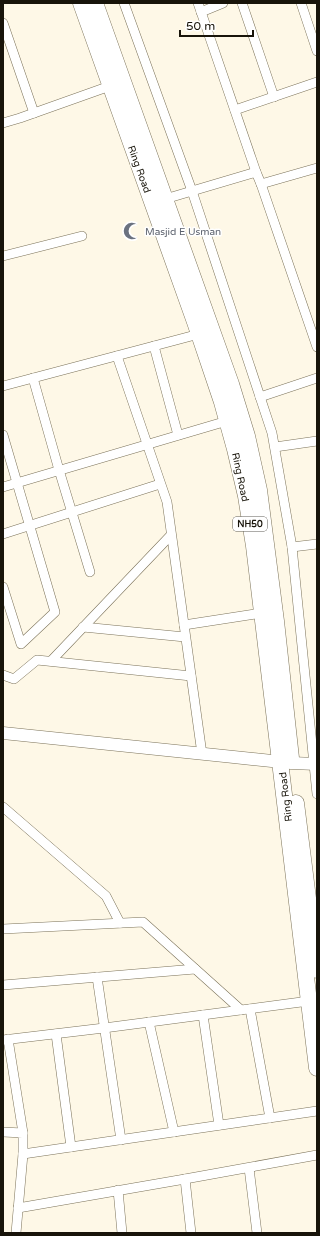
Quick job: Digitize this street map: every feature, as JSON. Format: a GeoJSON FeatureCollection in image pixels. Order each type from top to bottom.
{"type":"FeatureCollection","features":[{"type":"Feature","properties":{"kind":"highway","name":"Ring Road"},"geometry":{"type":"LineString","coordinates":[[87,4],[110,86],[199,334],[227,421],[246,496],[262,613],[317,970]]}},
{"type":"Feature","properties":{"kind":"highway","name":"Ring Road"},"geometry":{"type":"LineString","coordinates":[[87,4],[164,199],[231,384],[247,436],[259,490],[267,546],[286,762],[309,1001],[317,1068]]}},
{"type":"Feature","properties":{"kind":"street"},"geometry":{"type":"LineString","coordinates":[[124,3],[192,191],[272,433],[292,546],[317,794]]}},
{"type":"Feature","properties":{"kind":"street"},"geometry":{"type":"LineString","coordinates":[[223,3],[200,7],[317,347]]}},
{"type":"Feature","properties":{"kind":"street"},"geometry":{"type":"LineString","coordinates":[[242,3],[274,97]]}},
{"type":"Feature","properties":{"kind":"street"},"geometry":{"type":"LineString","coordinates":[[301,3],[317,51]]}},
{"type":"Feature","properties":{"kind":"street"},"geometry":{"type":"LineString","coordinates":[[3,23],[34,113]]}},
{"type":"Feature","properties":{"kind":"street"},"geometry":{"type":"LineString","coordinates":[[235,110],[317,82]]}},
{"type":"Feature","properties":{"kind":"street"},"geometry":{"type":"LineString","coordinates":[[3,123],[110,86]]}},
{"type":"Feature","properties":{"kind":"street"},"geometry":{"type":"LineString","coordinates":[[261,184],[317,168]]}},
{"type":"Feature","properties":{"kind":"street"},"geometry":{"type":"LineString","coordinates":[[164,199],[256,172]]}},
{"type":"Feature","properties":{"kind":"street"},"geometry":{"type":"LineString","coordinates":[[3,256],[82,236]]}},
{"type":"Feature","properties":{"kind":"street"},"geometry":{"type":"LineString","coordinates":[[3,386],[199,334]]}},
{"type":"Feature","properties":{"kind":"street"},"geometry":{"type":"LineString","coordinates":[[154,346],[178,435]]}},
{"type":"Feature","properties":{"kind":"street"},"geometry":{"type":"LineString","coordinates":[[117,356],[166,502],[202,754]]}},
{"type":"Feature","properties":{"kind":"street"},"geometry":{"type":"LineString","coordinates":[[33,378],[90,572]]}},
{"type":"Feature","properties":{"kind":"street"},"geometry":{"type":"LineString","coordinates":[[260,397],[317,378]]}},
{"type":"Feature","properties":{"kind":"street"},"geometry":{"type":"LineString","coordinates":[[3,487],[227,421]]}},
{"type":"Feature","properties":{"kind":"street"},"geometry":{"type":"LineString","coordinates":[[3,435],[55,612],[21,644],[3,587]]}},
{"type":"Feature","properties":{"kind":"street"},"geometry":{"type":"LineString","coordinates":[[275,447],[317,441]]}},
{"type":"Feature","properties":{"kind":"street"},"geometry":{"type":"LineString","coordinates":[[3,534],[160,484]]}},
{"type":"Feature","properties":{"kind":"street"},"geometry":{"type":"LineString","coordinates":[[51,661],[171,535]]}},
{"type":"Feature","properties":{"kind":"street"},"geometry":{"type":"LineString","coordinates":[[292,546],[317,544]]}},
{"type":"Feature","properties":{"kind":"street"},"geometry":{"type":"LineString","coordinates":[[184,625],[262,613]]}},
{"type":"Feature","properties":{"kind":"street"},"geometry":{"type":"LineString","coordinates":[[83,627],[185,637]]}},
{"type":"Feature","properties":{"kind":"street"},"geometry":{"type":"LineString","coordinates":[[3,675],[14,680],[37,660],[191,676]]}},
{"type":"Feature","properties":{"kind":"street"},"geometry":{"type":"LineString","coordinates":[[3,733],[202,754],[315,764]]}},
{"type":"Feature","properties":{"kind":"street"},"geometry":{"type":"LineString","coordinates":[[3,807],[106,896],[120,923]]}},
{"type":"Feature","properties":{"kind":"street"},"geometry":{"type":"LineString","coordinates":[[3,929],[143,922],[194,969],[245,1009],[270,1118]]}},
{"type":"Feature","properties":{"kind":"street"},"geometry":{"type":"LineString","coordinates":[[3,985],[194,969]]}},
{"type":"Feature","properties":{"kind":"street"},"geometry":{"type":"LineString","coordinates":[[97,977],[121,1140]]}},
{"type":"Feature","properties":{"kind":"street"},"geometry":{"type":"LineString","coordinates":[[16,1233],[23,1133],[6,1039],[104,1028],[309,1001]]}},
{"type":"Feature","properties":{"kind":"street"},"geometry":{"type":"LineString","coordinates":[[203,1015],[219,1126]]}},
{"type":"Feature","properties":{"kind":"street"},"geometry":{"type":"LineString","coordinates":[[150,1022],[174,1132]]}},
{"type":"Feature","properties":{"kind":"street"},"geometry":{"type":"LineString","coordinates":[[56,1034],[71,1147]]}},
{"type":"Feature","properties":{"kind":"street"},"geometry":{"type":"LineString","coordinates":[[22,1154],[317,1111]]}},
{"type":"Feature","properties":{"kind":"street"},"geometry":{"type":"LineString","coordinates":[[3,1132],[23,1133]]}},
{"type":"Feature","properties":{"kind":"street"},"geometry":{"type":"LineString","coordinates":[[18,1208],[317,1155]]}},
{"type":"Feature","properties":{"kind":"street"},"geometry":{"type":"LineString","coordinates":[[249,1168],[257,1233]]}},
{"type":"Feature","properties":{"kind":"street"},"geometry":{"type":"LineString","coordinates":[[185,1179],[191,1233]]}},
{"type":"Feature","properties":{"kind":"street"},"geometry":{"type":"LineString","coordinates":[[118,1190],[122,1233]]}},
{"type":"Feature","properties":{"kind":"place","name":"Masjid E Usman"},"geometry":{"type":"Point","coordinates":[132,231]}}]}
